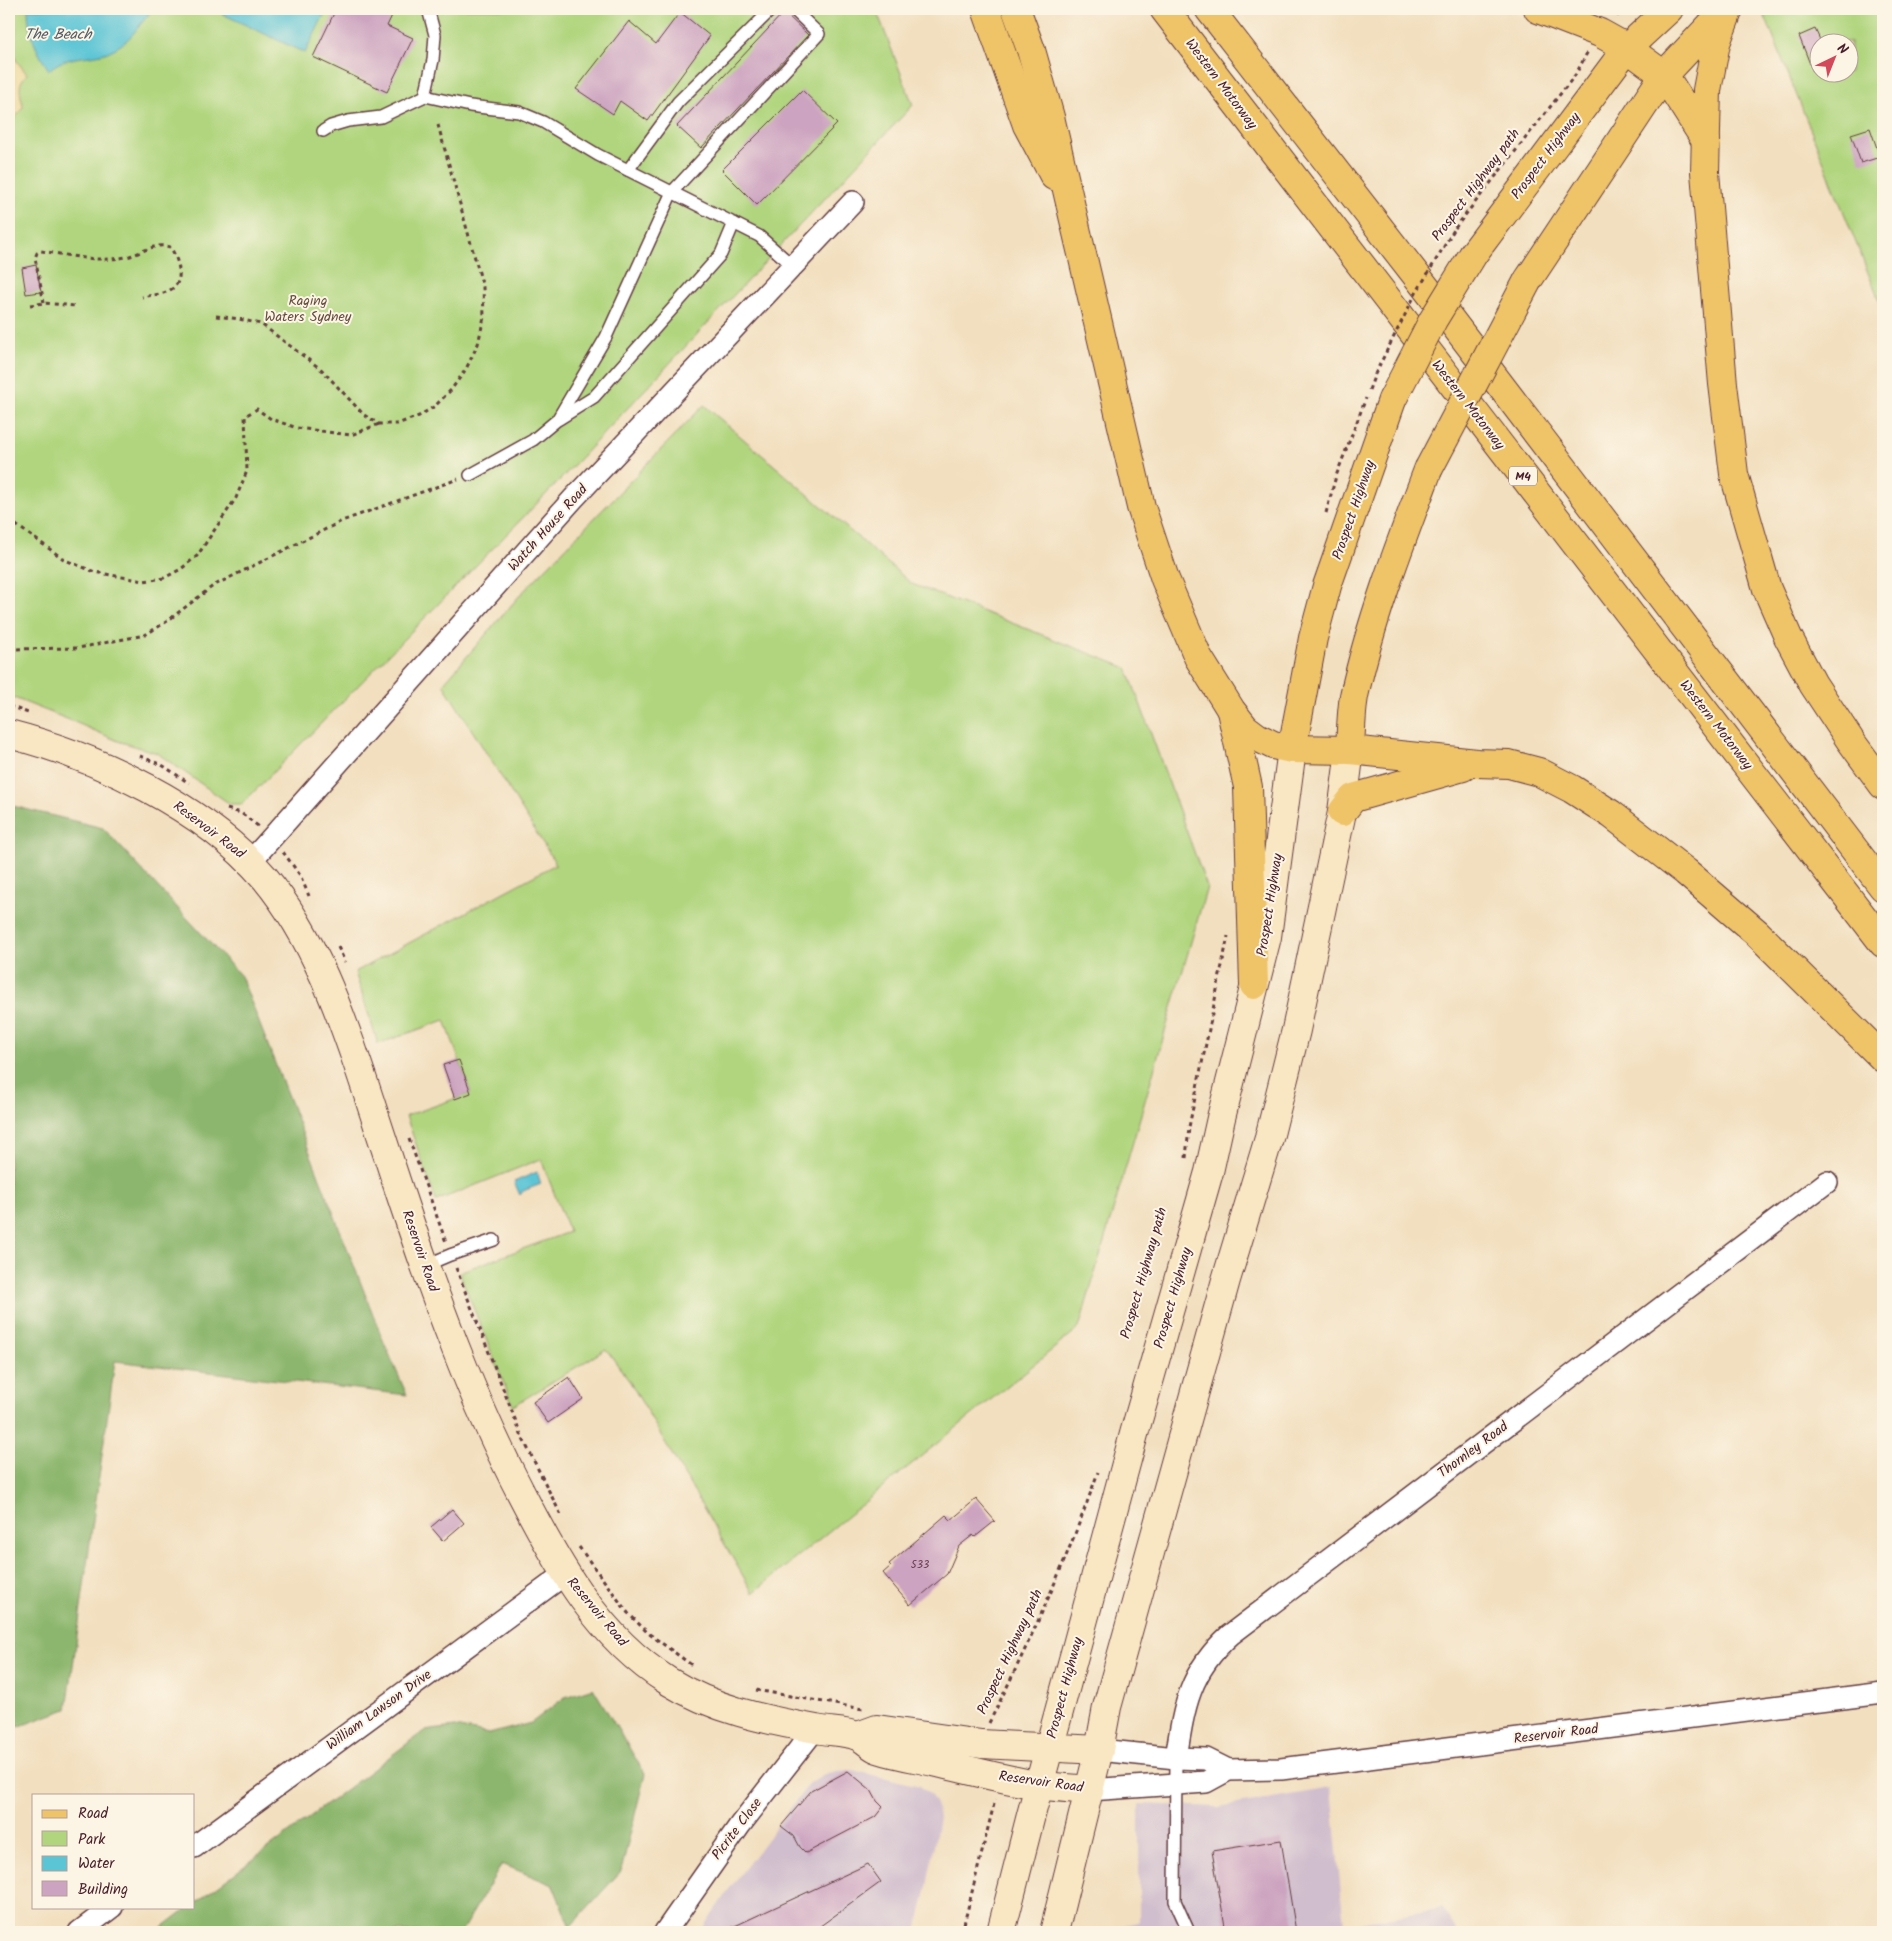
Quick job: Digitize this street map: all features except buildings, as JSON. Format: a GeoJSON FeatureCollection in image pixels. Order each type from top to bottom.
{"type":"FeatureCollection","features":[{"type":"Feature","properties":{"kind":"main road"},"geometry":{"type":"LineString","coordinates":[[986,9],[1028,126],[1074,212]]}},
{"type":"Feature","properties":{"kind":"main road"},"geometry":{"type":"LineString","coordinates":[[1016,9],[1031,50],[1074,212],[1141,507],[1165,579],[1198,657],[1231,710],[1245,728],[1273,745],[1292,749],[1350,750],[1477,763],[1509,764],[1539,772],[1572,789],[1611,814],[1686,872],[1757,933],[1883,1058]]}},
{"type":"Feature","properties":{"kind":"main road","name":"Western Motorway"},"geometry":{"type":"LineString","coordinates":[[1164,9],[1883,943]]}},
{"type":"Feature","properties":{"kind":"main road","name":"M4"},"geometry":{"type":"LineString","coordinates":[[1209,9],[1430,293],[1883,887]]}},
{"type":"Feature","properties":{"kind":"main road"},"geometry":{"type":"LineString","coordinates":[[1538,9],[1592,29],[1627,48],[1664,75],[1706,141]]}},
{"type":"Feature","properties":{"kind":"main road","name":"Prospect Highway"},"geometry":{"type":"LineString","coordinates":[[1001,1932],[1134,1434],[1209,1172],[1267,937],[1292,749],[1313,638],[1327,586],[1392,400],[1433,320],[1474,253],[1627,48],[1669,9]]}},
{"type":"Feature","properties":{"kind":"main road"},"geometry":{"type":"LineString","coordinates":[[1054,1932],[1110,1698],[1224,1289],[1269,1138],[1296,1030],[1342,812],[1354,698],[1370,633],[1392,566],[1428,470],[1528,280],[1664,75],[1727,9]]}},
{"type":"Feature","properties":{"kind":"main road"},"geometry":{"type":"LineString","coordinates":[[1727,9],[1716,43],[1707,90],[1705,172],[1723,384],[1734,474],[1767,589],[1788,636],[1813,684],[1883,785]]}},
{"type":"Feature","properties":{"kind":"main road"},"geometry":{"type":"LineString","coordinates":[[1231,710],[1248,787],[1254,985]]}},
{"type":"Feature","properties":{"kind":"main road","name":"Reservoir Road"},"geometry":{"type":"LineString","coordinates":[[9,734],[69,754],[140,784],[189,812],[226,840],[250,862],[267,880],[296,923],[310,947],[334,1002],[355,1058],[424,1266],[482,1412],[513,1477],[564,1574],[612,1635],[638,1659],[667,1680],[700,1698],[742,1713],[858,1736],[874,1748],[1039,1785],[1089,1790]]}},
{"type":"Feature","properties":{"kind":"main road"},"geometry":{"type":"LineString","coordinates":[[1850,740],[1883,762]]}},
{"type":"Feature","properties":{"kind":"main road"},"geometry":{"type":"LineString","coordinates":[[1342,812],[1353,798],[1477,763]]}},
{"type":"Feature","properties":{"kind":"main road","name":"Reservoir Road"},"geometry":{"type":"LineString","coordinates":[[858,1736],[877,1729],[981,1744],[1098,1750]]}},
{"type":"Feature","properties":{"kind":"street","name":"Watch House Road"},"geometry":{"type":"LineString","coordinates":[[250,862],[573,499],[853,202]]}},
{"type":"Feature","properties":{"kind":"street","name":"Thornley Road"},"geometry":{"type":"LineString","coordinates":[[1176,1758],[1185,1708],[1192,1686],[1202,1665],[1215,1648],[1826,1182]]}},
{"type":"Feature","properties":{"kind":"street","name":"William Lawson Drive"},"geometry":{"type":"LineString","coordinates":[[195,1846],[564,1574]]}},
{"type":"Feature","properties":{"kind":"street","name":"Reservoir Road"},"geometry":{"type":"LineString","coordinates":[[1089,1790],[1206,1782],[1228,1770],[1281,1768],[1883,1692]]}},
{"type":"Feature","properties":{"kind":"street","name":"Picrite Close"},"geometry":{"type":"LineString","coordinates":[[665,1932],[740,1825],[815,1729]]}},
{"type":"Feature","properties":{"kind":"street","name":"Reservoir Road"},"geometry":{"type":"LineString","coordinates":[[1098,1750],[1206,1759],[1228,1770]]}},
{"type":"Feature","properties":{"kind":"street"},"geometry":{"type":"LineString","coordinates":[[78,1932],[111,1908]]}},
{"type":"Feature","properties":{"kind":"lane"},"geometry":{"type":"LineString","coordinates":[[426,96],[433,60],[435,36],[428,9]]}},
{"type":"Feature","properties":{"kind":"lane"},"geometry":{"type":"LineString","coordinates":[[628,170],[678,102],[772,9]]}},
{"type":"Feature","properties":{"kind":"lane"},"geometry":{"type":"LineString","coordinates":[[557,420],[606,337],[672,192],[819,34],[793,9]]}},
{"type":"Feature","properties":{"kind":"lane"},"geometry":{"type":"LineString","coordinates":[[323,131],[331,126],[348,121],[381,117],[426,96],[470,106],[519,112],[543,122],[628,170],[759,236],[793,266]]}},
{"type":"Feature","properties":{"kind":"lane"},"geometry":{"type":"LineString","coordinates":[[470,475],[533,440],[557,420],[594,396],[721,254],[734,223]]}},
{"type":"Feature","properties":{"kind":"lane"},"geometry":{"type":"LineString","coordinates":[[424,1266],[494,1240]]}},
{"type":"Feature","properties":{"kind":"lane"},"geometry":{"type":"LineString","coordinates":[[1176,1758],[1175,1901],[1189,1932]]}},
{"type":"Feature","properties":{"kind":"path","name":"Prospect Highway path"},"geometry":{"type":"LineString","coordinates":[[1375,374],[1415,295],[1455,228],[1504,163],[1576,74],[1592,43]]}},
{"type":"Feature","properties":{"kind":"path"},"geometry":{"type":"LineString","coordinates":[[9,520],[65,560],[94,572],[144,580],[164,578],[181,570],[197,556],[236,498],[247,472],[245,416],[257,409],[270,419],[297,428],[351,435],[379,424],[397,424],[419,416],[435,406],[451,390],[466,369],[478,344],[484,317],[483,287],[438,125]]}},
{"type":"Feature","properties":{"kind":"path"},"geometry":{"type":"LineString","coordinates":[[14,184],[16,191]]}},
{"type":"Feature","properties":{"kind":"path"},"geometry":{"type":"LineString","coordinates":[[44,303],[35,258],[41,251],[102,259],[126,257],[157,245],[170,247],[177,263],[179,276],[177,282],[169,291],[142,297]]}},
{"type":"Feature","properties":{"kind":"path"},"geometry":{"type":"LineString","coordinates":[[30,305],[44,303],[75,306]]}},
{"type":"Feature","properties":{"kind":"path"},"geometry":{"type":"LineString","coordinates":[[216,316],[261,324],[322,370],[364,415],[379,424]]}},
{"type":"Feature","properties":{"kind":"path"},"geometry":{"type":"LineString","coordinates":[[9,649],[78,648],[145,635],[166,622],[213,586],[342,521],[470,475]]}},
{"type":"Feature","properties":{"kind":"path"},"geometry":{"type":"LineString","coordinates":[[1186,1165],[1189,1127],[1230,927]]}},
{"type":"Feature","properties":{"kind":"path"},"geometry":{"type":"LineString","coordinates":[[536,1466],[565,1522]]}},
{"type":"Feature","properties":{"kind":"path","name":"Prospect Highway path"},"geometry":{"type":"LineString","coordinates":[[985,1731],[1044,1606],[1082,1519],[1098,1470]]}},
{"type":"Feature","properties":{"kind":"path"},"geometry":{"type":"LineString","coordinates":[[578,1546],[628,1613],[648,1633],[697,1670]]}},
{"type":"Feature","properties":{"kind":"path"},"geometry":{"type":"LineString","coordinates":[[747,1689],[872,1711]]}},
{"type":"Feature","properties":{"kind":"path"},"geometry":{"type":"LineString","coordinates":[[962,1932],[995,1800],[987,1797]]}},
{"type":"Feature","properties":{"kind":"shaded area"},"geometry":{"type":"Polygon","coordinates":[[[852,1770],[920,1786],[930,1794],[936,1804],[939,1818],[926,1891],[916,1932],[700,1932],[727,1892],[808,1785],[824,1775],[836,1771],[852,1770]]]}},
{"type":"Feature","properties":{"kind":"shaded area"},"geometry":{"type":"Polygon","coordinates":[[[1331,1788],[1344,1926],[1442,1908],[1458,1932],[1093,1932],[1139,1922],[1139,1804],[1219,1807],[1331,1788]]]}},
{"type":"Feature","properties":{"kind":"green space","name":"Raging Waters Sydney"},"geometry":{"type":"Polygon","coordinates":[[[9,9],[876,9],[913,105],[557,483],[242,804],[230,804],[157,753],[118,741],[9,696],[9,9]]]}},
{"type":"Feature","properties":{"kind":"green space"},"geometry":{"type":"Polygon","coordinates":[[[1762,9],[1883,10],[1883,310],[1762,9]]]}},
{"type":"Feature","properties":{"kind":"green space"},"geometry":{"type":"Polygon","coordinates":[[[704,405],[912,584],[1127,668],[1207,887],[1079,1328],[753,1593],[630,1382],[606,1349],[513,1406],[459,1272],[569,1232],[541,1159],[436,1201],[406,1116],[471,1093],[445,1020],[378,1044],[355,972],[556,864],[443,684],[521,594],[704,405]]]}},
{"type":"Feature","properties":{"kind":"green space"},"geometry":{"type":"Polygon","coordinates":[[[9,805],[103,828],[241,976],[383,1340],[407,1395],[115,1361],[67,1709],[9,1730],[9,805]]]}},
{"type":"Feature","properties":{"kind":"green space"},"geometry":{"type":"Polygon","coordinates":[[[593,1688],[645,1774],[621,1871],[570,1927],[553,1885],[502,1864],[461,1932],[156,1932],[188,1908],[195,1908],[195,1903],[424,1731],[455,1727],[489,1734],[531,1723],[565,1697],[593,1688]]]}},
{"type":"Feature","properties":{"kind":"sand"},"geometry":{"type":"Polygon","coordinates":[[[9,32],[16,60],[27,74],[20,86],[23,107],[15,118],[9,116],[9,32]]]}},
{"type":"Feature","properties":{"kind":"water","name":"The Beach"},"geometry":{"type":"Polygon","coordinates":[[[28,9],[154,9],[130,37],[118,47],[102,54],[64,61],[49,70],[40,56],[34,41],[29,26],[28,9]]]}},
{"type":"Feature","properties":{"kind":"water"},"geometry":{"type":"Polygon","coordinates":[[[212,9],[327,9],[305,53],[212,9]]]}},
{"type":"Feature","properties":{"kind":"water"},"geometry":{"type":"Polygon","coordinates":[[[537,1172],[541,1184],[523,1191],[520,1195],[514,1182],[537,1172]]]}}]}
